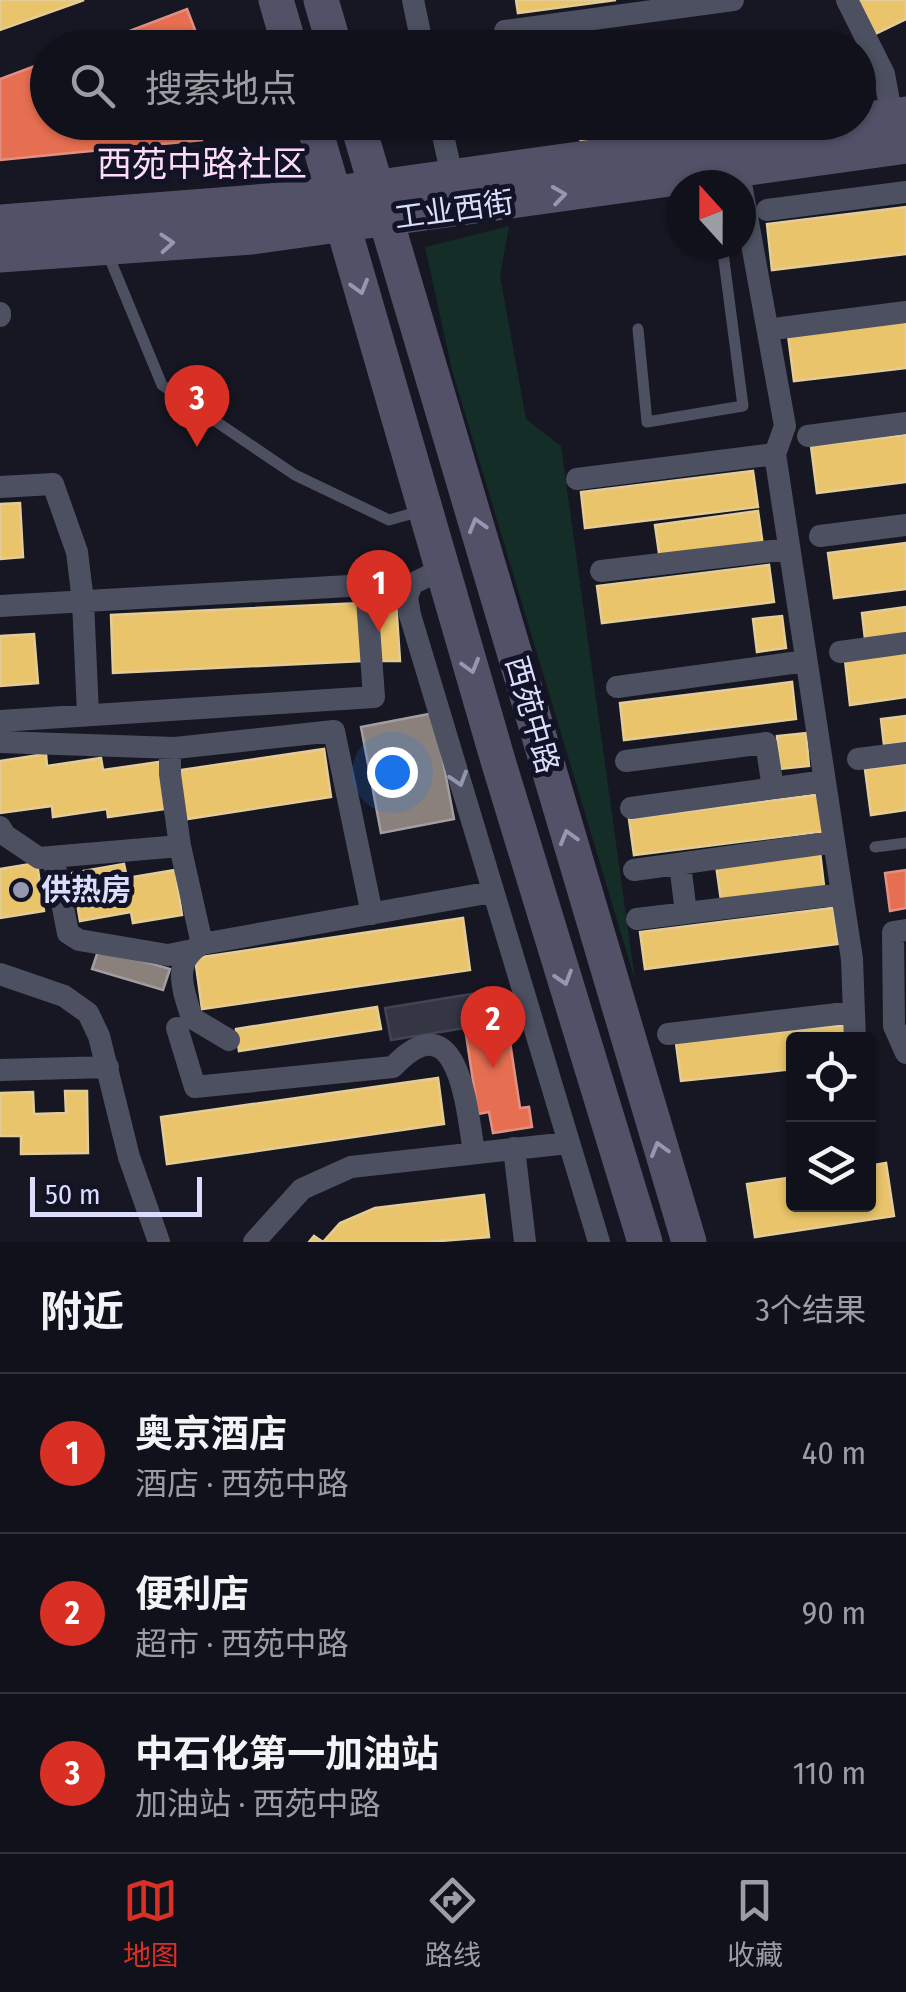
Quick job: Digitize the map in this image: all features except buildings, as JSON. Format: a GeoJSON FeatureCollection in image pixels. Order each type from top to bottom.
{"type":"FeatureCollection","features":[{"type":"Feature","properties":{"kind":"main road"},"geometry":{"type":"LineString","coordinates":[[276,0],[285,30]]}},
{"type":"Feature","properties":{"kind":"main road"},"geometry":{"type":"LineString","coordinates":[[321,0],[330,30]]}},
{"type":"Feature","properties":{"kind":"main road","name":"西苑中路"},"geometry":{"type":"LineString","coordinates":[[318,140],[442,570],[645,1242]]}},
{"type":"Feature","properties":{"kind":"main road","name":"西苑中路"},"geometry":{"type":"LineString","coordinates":[[362,140],[690,1242]]}},
{"type":"Feature","properties":{"kind":"main road","name":"工业西街"},"geometry":{"type":"LineString","coordinates":[[381,204],[452,176],[725,166],[795,140]]}},
{"type":"Feature","properties":{"kind":"main road","name":"工业西街"},"geometry":{"type":"LineString","coordinates":[[0,222],[338,209],[725,166],[842,140]]}},
{"type":"Feature","properties":{"kind":"main road","name":"工业西街"},"geometry":{"type":"LineString","coordinates":[[0,256],[252,237],[338,209]]}},
{"type":"Feature","properties":{"kind":"street"},"geometry":{"type":"LineString","coordinates":[[413,0],[419,30]]}},
{"type":"Feature","properties":{"kind":"street"},"geometry":{"type":"LineString","coordinates":[[518,30],[733,0]]}},
{"type":"Feature","properties":{"kind":"street"},"geometry":{"type":"LineString","coordinates":[[846,0],[861,30]]}},
{"type":"Feature","properties":{"kind":"street"},"geometry":{"type":"LineString","coordinates":[[876,58],[884,74],[892,129]]}},
{"type":"Feature","properties":{"kind":"street"},"geometry":{"type":"LineString","coordinates":[[884,74],[906,64]]}},
{"type":"Feature","properties":{"kind":"street"},"geometry":{"type":"LineString","coordinates":[[444,140],[452,176]]}},
{"type":"Feature","properties":{"kind":"street"},"geometry":{"type":"LineString","coordinates":[[725,166],[784,426],[774,454],[852,959],[855,1032]]}},
{"type":"Feature","properties":{"kind":"street"},"geometry":{"type":"LineString","coordinates":[[767,210],[906,192]]}},
{"type":"Feature","properties":{"kind":"street"},"geometry":{"type":"LineString","coordinates":[[780,328],[906,312]]}},
{"type":"Feature","properties":{"kind":"street"},"geometry":{"type":"LineString","coordinates":[[808,436],[906,424]]}},
{"type":"Feature","properties":{"kind":"street"},"geometry":{"type":"LineString","coordinates":[[577,479],[774,454]]}},
{"type":"Feature","properties":{"kind":"street"},"geometry":{"type":"LineString","coordinates":[[0,487],[53,484],[77,552],[88,714]]}},
{"type":"Feature","properties":{"kind":"street"},"geometry":{"type":"LineString","coordinates":[[820,536],[906,525]]}},
{"type":"Feature","properties":{"kind":"street"},"geometry":{"type":"LineString","coordinates":[[601,571],[789,549]]}},
{"type":"Feature","properties":{"kind":"street"},"geometry":{"type":"LineString","coordinates":[[442,570],[412,584],[407,596],[599,1242]]}},
{"type":"Feature","properties":{"kind":"street"},"geometry":{"type":"LineString","coordinates":[[0,606],[366,585],[374,697],[0,721]]}},
{"type":"Feature","properties":{"kind":"street"},"geometry":{"type":"LineString","coordinates":[[840,652],[906,644]]}},
{"type":"Feature","properties":{"kind":"street"},"geometry":{"type":"LineString","coordinates":[[617,687],[806,661]]}},
{"type":"Feature","properties":{"kind":"street"},"geometry":{"type":"LineString","coordinates":[[0,742],[170,748],[334,731],[372,914]]}},
{"type":"Feature","properties":{"kind":"street"},"geometry":{"type":"LineString","coordinates":[[626,761],[766,743],[773,788]]}},
{"type":"Feature","properties":{"kind":"street"},"geometry":{"type":"LineString","coordinates":[[170,748],[170,774],[195,948],[182,966],[183,990],[192,1018],[230,1040]]}},
{"type":"Feature","properties":{"kind":"street"},"geometry":{"type":"LineString","coordinates":[[858,759],[906,753]]}},
{"type":"Feature","properties":{"kind":"street"},"geometry":{"type":"LineString","coordinates":[[631,808],[825,781]]}},
{"type":"Feature","properties":{"kind":"street"},"geometry":{"type":"LineString","coordinates":[[0,826],[5,835],[38,858],[180,846]]}},
{"type":"Feature","properties":{"kind":"street"},"geometry":{"type":"LineString","coordinates":[[634,870],[834,842]]}},
{"type":"Feature","properties":{"kind":"street"},"geometry":{"type":"LineString","coordinates":[[53,857],[68,933],[79,940],[168,955],[492,892]]}},
{"type":"Feature","properties":{"kind":"street"},"geometry":{"type":"LineString","coordinates":[[680,864],[686,913]]}},
{"type":"Feature","properties":{"kind":"street"},"geometry":{"type":"LineString","coordinates":[[637,919],[842,894]]}},
{"type":"Feature","properties":{"kind":"street"},"geometry":{"type":"LineString","coordinates":[[905,1048],[894,1026],[893,932],[906,930]]}},
{"type":"Feature","properties":{"kind":"street"},"geometry":{"type":"LineString","coordinates":[[0,974],[64,996],[88,1013],[99,1036],[129,1158],[158,1242]]}},
{"type":"Feature","properties":{"kind":"street"},"geometry":{"type":"LineString","coordinates":[[668,1034],[854,1012]]}},
{"type":"Feature","properties":{"kind":"street"},"geometry":{"type":"LineString","coordinates":[[177,1028],[195,1087],[393,1067],[417,1048],[433,1045],[446,1050],[461,1076],[474,1152]]}},
{"type":"Feature","properties":{"kind":"street"},"geometry":{"type":"LineString","coordinates":[[0,1070],[108,1067]]}},
{"type":"Feature","properties":{"kind":"street"},"geometry":{"type":"LineString","coordinates":[[254,1242],[302,1190],[330,1175],[378,1162],[568,1143]]}},
{"type":"Feature","properties":{"kind":"street"},"geometry":{"type":"LineString","coordinates":[[514,1148],[524,1242]]}},
{"type":"Feature","properties":{"kind":"lane"},"geometry":{"type":"LineString","coordinates":[[106,248],[162,385],[294,475],[389,520],[425,510]]}},
{"type":"Feature","properties":{"kind":"lane"},"geometry":{"type":"LineString","coordinates":[[638,329],[647,422],[743,406],[724,260]]}},
{"type":"Feature","properties":{"kind":"lane"},"geometry":{"type":"LineString","coordinates":[[875,847],[906,843]]}},
{"type":"Feature","properties":{"kind":"green space"},"geometry":{"type":"Polygon","coordinates":[[[509,226],[500,276],[526,419],[561,446],[635,980],[452,370],[425,247],[509,226]]]}},
{"type":"Feature","properties":{"kind":"place","name":"中石化第一加油站"},"geometry":{"type":"Point","coordinates":[197,447]}},
{"type":"Feature","properties":{"kind":"place","name":"奥京酒店"},"geometry":{"type":"Point","coordinates":[379,632]}},
{"type":"Feature","properties":{"kind":"place","name":"供热房"},"geometry":{"type":"Point","coordinates":[21,890]}},
{"type":"Feature","properties":{"kind":"place","name":"便利店"},"geometry":{"type":"Point","coordinates":[493,1068]}},
{"type":"Feature","properties":{"kind":"district","name":"西苑中路社区"},"geometry":{"type":"Point","coordinates":[202,164]}}]}
